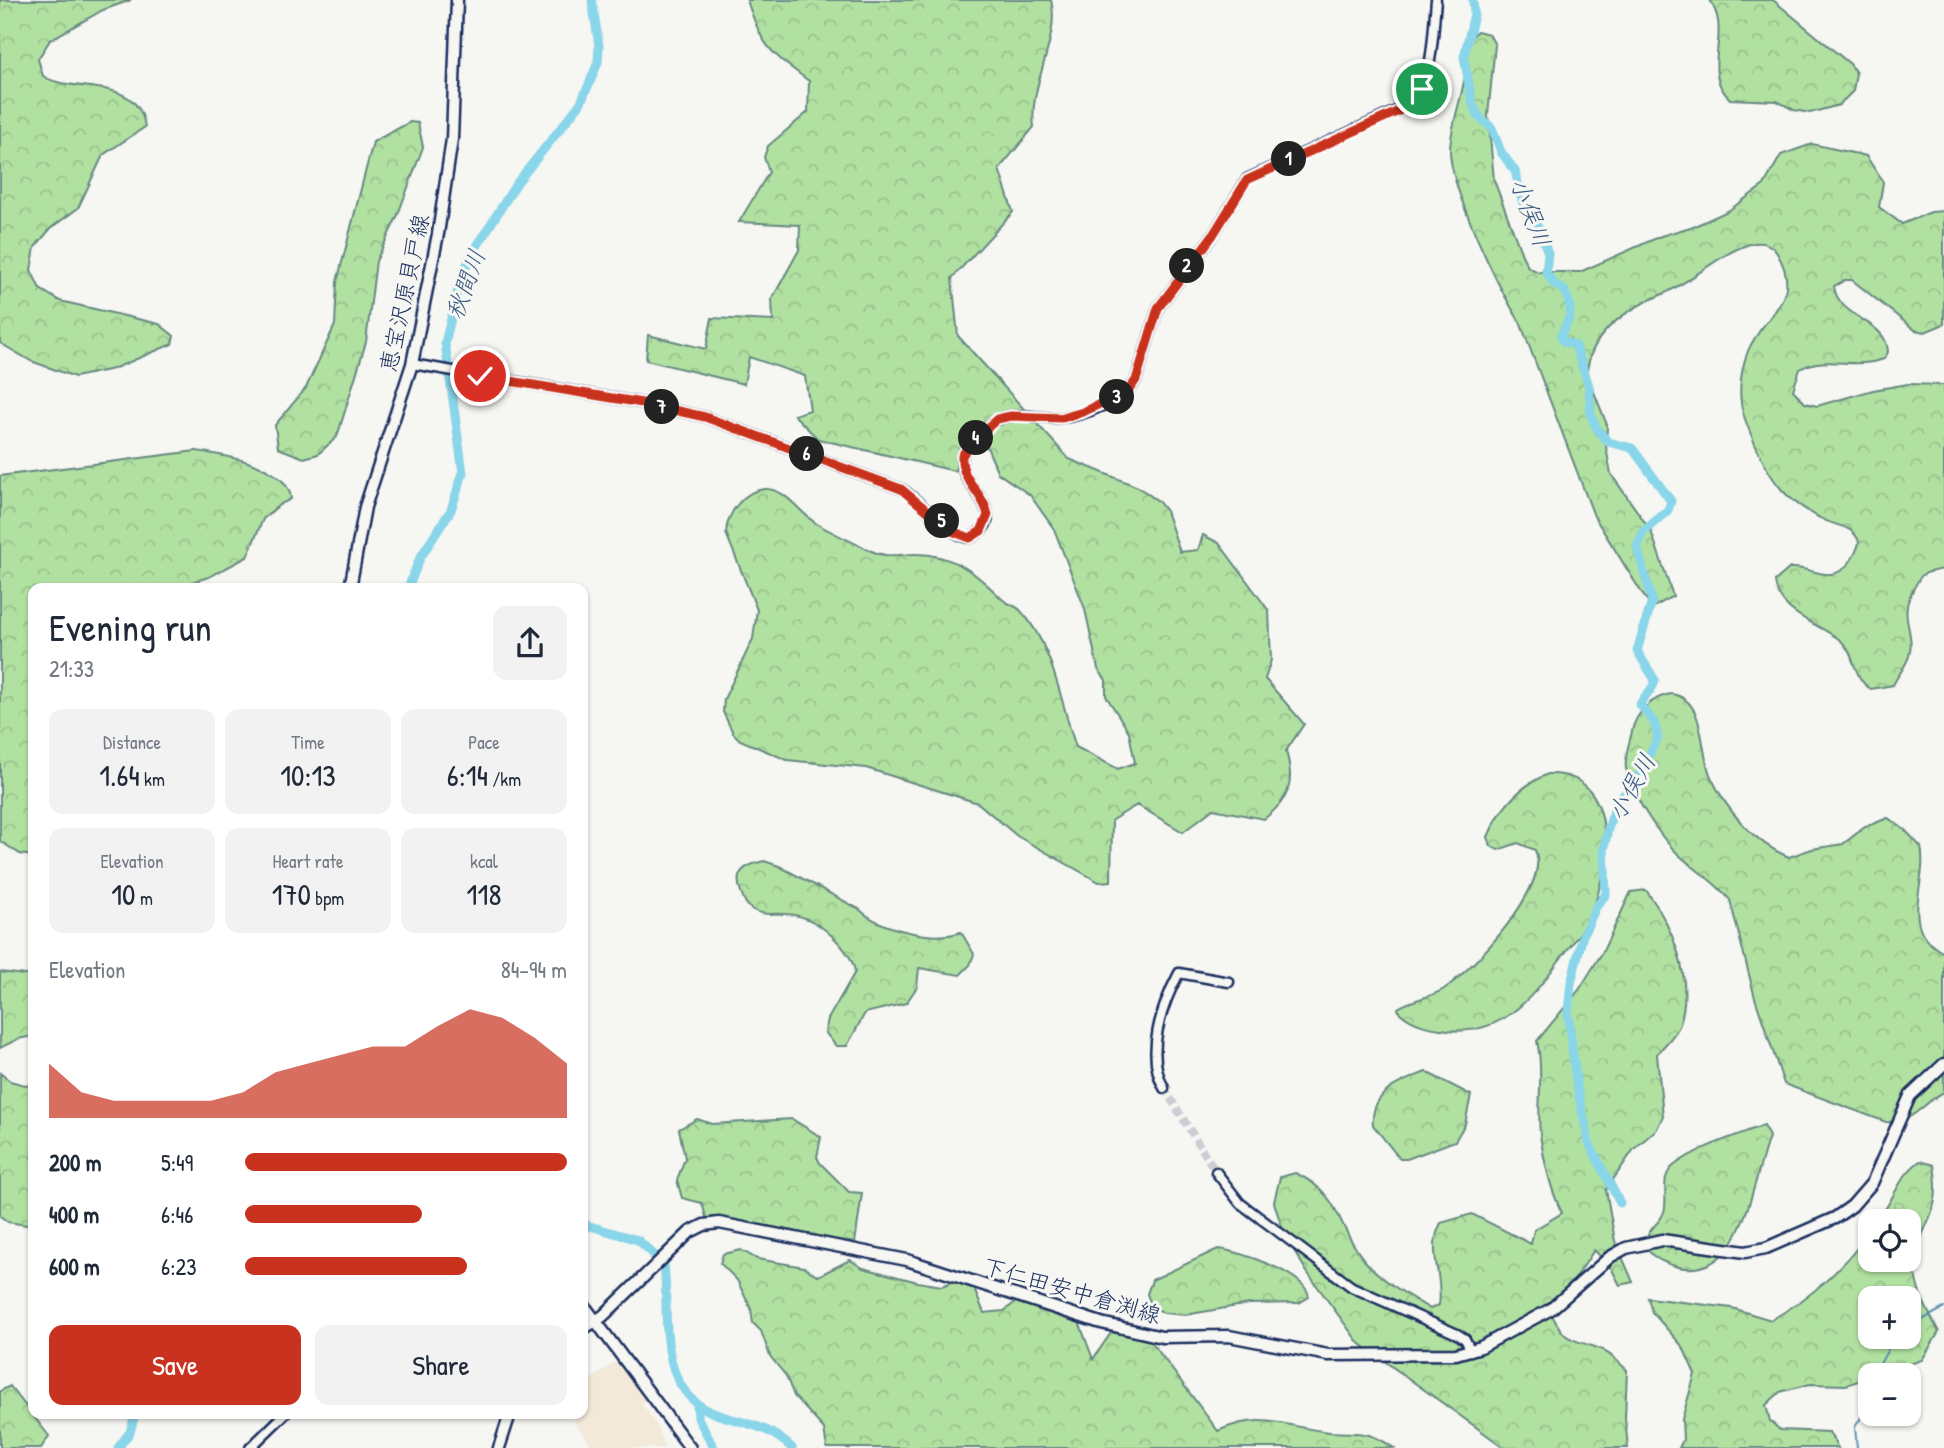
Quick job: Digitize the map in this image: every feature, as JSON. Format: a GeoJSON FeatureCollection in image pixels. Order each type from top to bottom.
{"type":"FeatureCollection","features":[{"type":"Feature","properties":{"kind":"main road","name":"恵宝沢原貝戸線"},"geometry":{"type":"LineString","coordinates":[[351,583],[365,507],[412,364],[449,170],[457,0]]}},
{"type":"Feature","properties":{"kind":"main road","name":"下仁田安中倉渕線"},"geometry":{"type":"LineString","coordinates":[[594,1322],[697,1228],[719,1223],[907,1260],[1101,1323],[1162,1337],[1229,1336],[1328,1355],[1434,1356],[1471,1351],[1551,1309],[1610,1257],[1626,1248],[1662,1240],[1745,1252],[1766,1248],[1835,1219],[1853,1206],[1871,1183],[1910,1096],[1944,1063]]}},
{"type":"Feature","properties":{"kind":"main road"},"geometry":{"type":"LineString","coordinates":[[588,1312],[690,1448]]}},
{"type":"Feature","properties":{"kind":"main road"},"geometry":{"type":"LineString","coordinates":[[588,1326],[594,1322]]}},
{"type":"Feature","properties":{"kind":"main road"},"geometry":{"type":"LineString","coordinates":[[499,1448],[508,1419]]}},
{"type":"Feature","properties":{"kind":"street"},"geometry":{"type":"LineString","coordinates":[[412,364],[642,403],[705,417],[901,489],[952,531],[970,538],[981,531],[988,515],[985,505],[963,469],[962,456],[969,445],[997,419],[1011,416],[1062,418],[1083,412],[1129,390],[1136,380],[1158,308],[1213,235],[1247,180],[1416,102],[1422,89],[1430,54],[1436,0]]}},
{"type":"Feature","properties":{"kind":"street"},"geometry":{"type":"LineString","coordinates":[[1164,1088],[1154,1060],[1155,1046],[1172,986],[1179,974],[1229,982]]}},
{"type":"Feature","properties":{"kind":"street"},"geometry":{"type":"LineString","coordinates":[[1216,1172],[1240,1203],[1333,1275],[1374,1298],[1457,1334],[1465,1339],[1471,1351]]}},
{"type":"Feature","properties":{"kind":"street"},"geometry":{"type":"LineString","coordinates":[[250,1448],[280,1419]]}},
{"type":"Feature","properties":{"kind":"shaded area"},"geometry":{"type":"Polygon","coordinates":[[[619,1359],[647,1399],[642,1404],[657,1426],[665,1448],[594,1448],[574,1422],[576,1419],[588,1419],[588,1381],[619,1359]]]}},
{"type":"Feature","properties":{"kind":"green space"},"geometry":{"type":"Polygon","coordinates":[[[0,0],[131,0],[103,10],[50,40],[38,59],[43,76],[71,85],[103,89],[130,99],[140,110],[145,127],[103,155],[78,208],[51,228],[35,247],[31,270],[40,289],[60,301],[159,324],[174,336],[172,344],[113,369],[75,377],[31,361],[0,343],[0,0]]]}},
{"type":"Feature","properties":{"kind":"green space"},"geometry":{"type":"Polygon","coordinates":[[[747,0],[1051,0],[1052,30],[1033,111],[1034,127],[999,169],[1013,212],[952,278],[958,336],[1069,459],[1138,487],[1158,501],[1166,511],[1180,552],[1198,550],[1203,535],[1219,543],[1269,611],[1271,660],[1265,679],[1304,724],[1286,751],[1290,772],[1288,790],[1280,804],[1264,819],[1213,809],[1183,832],[1137,805],[1112,820],[1111,881],[1099,882],[1017,836],[978,803],[866,768],[787,760],[740,740],[733,733],[723,712],[724,699],[753,639],[757,610],[726,533],[727,525],[733,511],[744,498],[757,490],[765,489],[786,497],[817,524],[875,553],[930,555],[953,562],[974,574],[1004,601],[1020,610],[1032,624],[1055,675],[1076,747],[1118,769],[1135,763],[1129,732],[1106,696],[1106,680],[1098,669],[1085,609],[1054,529],[1030,495],[998,473],[979,428],[962,443],[955,471],[818,439],[794,415],[810,410],[805,376],[749,357],[744,384],[646,360],[648,335],[706,349],[712,318],[773,321],[772,299],[799,250],[800,225],[739,222],[769,172],[764,157],[768,146],[808,112],[809,81],[769,48],[747,0]]]}},
{"type":"Feature","properties":{"kind":"green space"},"geometry":{"type":"Polygon","coordinates":[[[1709,0],[1773,0],[1850,64],[1856,73],[1853,91],[1839,105],[1810,113],[1794,110],[1777,101],[1730,99],[1721,88],[1717,76],[1718,24],[1716,12],[1709,0]]]}},
{"type":"Feature","properties":{"kind":"green space"},"geometry":{"type":"Polygon","coordinates":[[[1477,31],[1489,34],[1495,45],[1488,115],[1494,180],[1522,255],[1528,267],[1538,272],[1580,272],[1661,236],[1697,225],[1728,211],[1764,185],[1781,155],[1812,144],[1866,156],[1883,182],[1879,207],[1902,224],[1931,212],[1944,211],[1944,324],[1925,332],[1915,330],[1852,280],[1845,280],[1834,286],[1837,297],[1844,306],[1880,333],[1886,341],[1888,352],[1884,359],[1873,362],[1830,362],[1800,369],[1793,390],[1805,403],[1817,406],[1873,390],[1908,384],[1944,385],[1944,569],[1924,574],[1918,580],[1908,601],[1911,647],[1906,663],[1893,685],[1871,689],[1860,679],[1845,645],[1791,609],[1777,592],[1775,581],[1790,568],[1828,574],[1842,570],[1854,555],[1859,542],[1848,529],[1815,515],[1782,490],[1760,456],[1743,411],[1741,376],[1745,359],[1755,338],[1779,306],[1786,283],[1784,269],[1777,253],[1766,244],[1754,243],[1738,248],[1674,289],[1625,314],[1603,334],[1589,359],[1587,374],[1607,425],[1606,447],[1611,474],[1651,531],[1673,596],[1654,607],[1645,598],[1594,516],[1520,322],[1488,263],[1458,187],[1452,166],[1451,140],[1468,48],[1477,31]]]}},
{"type":"Feature","properties":{"kind":"green space"},"geometry":{"type":"Polygon","coordinates":[[[410,122],[418,123],[423,147],[397,217],[376,261],[366,342],[337,437],[318,454],[304,458],[278,448],[275,425],[306,388],[335,325],[337,282],[373,142],[410,122]]]}},
{"type":"Feature","properties":{"kind":"green space"},"geometry":{"type":"Polygon","coordinates":[[[196,451],[237,459],[267,470],[287,487],[291,499],[263,519],[247,557],[209,577],[188,583],[28,583],[28,855],[20,854],[0,841],[0,476],[196,451]]]}},
{"type":"Feature","properties":{"kind":"green space"},"geometry":{"type":"Polygon","coordinates":[[[1672,694],[1683,698],[1697,716],[1707,766],[1725,802],[1753,834],[1776,851],[1789,857],[1812,849],[1843,844],[1865,827],[1888,818],[1905,830],[1921,847],[1918,918],[1921,931],[1930,943],[1944,953],[1944,1092],[1903,1120],[1886,1122],[1784,1084],[1755,998],[1730,900],[1685,860],[1655,826],[1633,790],[1626,768],[1637,717],[1646,706],[1658,698],[1672,694]]]}},
{"type":"Feature","properties":{"kind":"green space"},"geometry":{"type":"Polygon","coordinates":[[[1548,774],[1571,777],[1588,788],[1598,805],[1604,826],[1602,873],[1598,895],[1588,921],[1537,990],[1499,1021],[1467,1030],[1448,1030],[1410,1020],[1399,1012],[1398,1008],[1439,992],[1457,979],[1490,946],[1521,905],[1532,884],[1537,866],[1535,850],[1518,843],[1498,850],[1491,846],[1488,837],[1498,817],[1512,799],[1528,785],[1548,774]]]}},
{"type":"Feature","properties":{"kind":"green space"},"geometry":{"type":"Polygon","coordinates":[[[764,861],[779,866],[893,928],[936,935],[961,932],[974,954],[970,965],[960,975],[919,968],[917,987],[906,1003],[865,1013],[847,1046],[836,1046],[825,1032],[828,1019],[855,972],[853,964],[840,944],[816,923],[794,915],[761,913],[749,907],[739,885],[740,874],[746,867],[764,861]]]}},
{"type":"Feature","properties":{"kind":"green space"},"geometry":{"type":"Polygon","coordinates":[[[1646,890],[1665,920],[1678,954],[1683,971],[1684,1007],[1678,1028],[1657,1054],[1663,1116],[1657,1129],[1634,1149],[1606,1190],[1615,1241],[1633,1282],[1620,1285],[1610,1266],[1594,1250],[1552,1315],[1564,1334],[1604,1351],[1627,1370],[1625,1418],[1628,1448],[1505,1448],[1358,1342],[1307,1272],[1284,1234],[1274,1202],[1280,1177],[1295,1173],[1322,1191],[1364,1260],[1386,1281],[1430,1309],[1439,1305],[1435,1244],[1441,1223],[1472,1214],[1531,1244],[1534,1230],[1562,1213],[1548,1175],[1540,1134],[1540,1064],[1537,1041],[1579,990],[1602,953],[1631,892],[1646,890]]]}},
{"type":"Feature","properties":{"kind":"green space"},"geometry":{"type":"Polygon","coordinates":[[[0,972],[28,975],[28,1037],[0,1048],[0,972]]]}},
{"type":"Feature","properties":{"kind":"green space"},"geometry":{"type":"Polygon","coordinates":[[[1426,1072],[1471,1095],[1465,1124],[1455,1141],[1407,1159],[1400,1159],[1373,1125],[1373,1113],[1382,1096],[1389,1090],[1426,1072]]]}},
{"type":"Feature","properties":{"kind":"green space"},"geometry":{"type":"Polygon","coordinates":[[[0,1073],[10,1081],[28,1086],[28,1225],[8,1222],[0,1216],[0,1073]]]}},
{"type":"Feature","properties":{"kind":"green space"},"geometry":{"type":"Polygon","coordinates":[[[697,1119],[712,1124],[792,1119],[821,1137],[817,1157],[820,1163],[849,1192],[862,1193],[855,1243],[707,1220],[702,1203],[682,1198],[677,1180],[685,1158],[679,1129],[697,1119]]]}},
{"type":"Feature","properties":{"kind":"green space"},"geometry":{"type":"Polygon","coordinates":[[[1764,1125],[1769,1137],[1748,1208],[1729,1247],[1715,1261],[1691,1268],[1673,1265],[1652,1255],[1646,1239],[1664,1212],[1665,1183],[1671,1168],[1707,1147],[1764,1125]]]}},
{"type":"Feature","properties":{"kind":"green space"},"geometry":{"type":"Polygon","coordinates":[[[1920,1161],[1934,1165],[1935,1199],[1921,1238],[1921,1209],[1885,1209],[1906,1174],[1920,1161]]]}},
{"type":"Feature","properties":{"kind":"green space"},"geometry":{"type":"Polygon","coordinates":[[[1858,1246],[1858,1272],[1915,1272],[1918,1286],[1858,1286],[1858,1349],[1921,1349],[1921,1295],[1939,1332],[1922,1360],[1913,1363],[1858,1363],[1858,1381],[1846,1385],[1810,1384],[1780,1392],[1766,1405],[1770,1421],[1780,1430],[1829,1432],[1838,1448],[1679,1448],[1683,1440],[1682,1419],[1695,1374],[1683,1347],[1652,1312],[1648,1298],[1732,1308],[1771,1320],[1826,1281],[1858,1246]]]}},
{"type":"Feature","properties":{"kind":"green space"},"geometry":{"type":"Polygon","coordinates":[[[1218,1249],[1256,1259],[1285,1272],[1305,1288],[1309,1297],[1299,1303],[1249,1304],[1185,1315],[1164,1313],[1151,1305],[1147,1294],[1152,1280],[1218,1249]]]}},
{"type":"Feature","properties":{"kind":"green space"},"geometry":{"type":"Polygon","coordinates":[[[741,1250],[757,1259],[804,1267],[818,1276],[850,1260],[863,1268],[918,1282],[942,1286],[954,1281],[974,1289],[984,1313],[1004,1311],[1017,1301],[1079,1322],[1093,1359],[1113,1330],[1150,1340],[1218,1431],[1246,1422],[1270,1422],[1322,1431],[1366,1434],[1394,1448],[827,1448],[824,1429],[794,1396],[786,1376],[770,1356],[761,1331],[753,1323],[751,1309],[737,1280],[720,1263],[723,1254],[741,1250]]]}},
{"type":"Feature","properties":{"kind":"green space"},"geometry":{"type":"Polygon","coordinates":[[[10,1386],[28,1409],[28,1419],[36,1419],[49,1436],[41,1448],[0,1448],[0,1391],[10,1386]]]}},
{"type":"Feature","properties":{"kind":"waterway","name":"秋間川"},"geometry":{"type":"LineString","coordinates":[[410,583],[420,558],[451,510],[463,473],[445,343],[459,286],[469,259],[516,184],[580,104],[598,62],[599,46],[592,0]]}},
{"type":"Feature","properties":{"kind":"waterway","name":"小俣川"},"geometry":{"type":"LineString","coordinates":[[1473,0],[1474,14],[1464,57],[1472,102],[1478,116],[1492,128],[1501,152],[1515,171],[1525,211],[1538,227],[1548,253],[1546,272],[1553,283],[1565,291],[1570,316],[1561,335],[1564,342],[1575,345],[1589,386],[1591,415],[1596,427],[1608,442],[1632,448],[1671,501],[1668,510],[1643,532],[1637,547],[1652,601],[1637,651],[1655,680],[1640,705],[1654,722],[1658,738],[1632,788],[1618,799],[1608,829],[1604,849],[1606,894],[1596,907],[1583,935],[1571,983],[1568,1012],[1576,1081],[1589,1143],[1620,1203]]}},
{"type":"Feature","properties":{"kind":"waterway","name":"秋間川"},"geometry":{"type":"LineString","coordinates":[[588,1225],[638,1240],[664,1264],[669,1352],[684,1390],[698,1404],[719,1415],[766,1430],[792,1448]]}},
{"type":"Feature","properties":{"kind":"waterway"},"geometry":{"type":"LineString","coordinates":[[1921,1320],[1944,1308]]}},
{"type":"Feature","properties":{"kind":"waterway"},"geometry":{"type":"LineString","coordinates":[[1880,1363],[1888,1349]]}},
{"type":"Feature","properties":{"kind":"waterway"},"geometry":{"type":"LineString","coordinates":[[697,1405],[698,1418],[714,1448]]}},
{"type":"Feature","properties":{"kind":"waterway"},"geometry":{"type":"LineString","coordinates":[[118,1448],[130,1432],[134,1419]]}},
{"type":"Feature","properties":{"kind":"waterway"},"geometry":{"type":"LineString","coordinates":[[1857,1448],[1855,1427],[1858,1422]]}},
{"type":"Feature","properties":{"kind":"tunnel"},"geometry":{"type":"LineString","coordinates":[[1164,1088],[1216,1172]]}},
{"type":"Feature","properties":{"kind":"route"},"geometry":{"type":"LineString","coordinates":[[480,376],[642,403],[705,417],[901,489],[919,501],[952,531],[961,537],[970,538],[981,531],[988,515],[982,499],[966,477],[962,456],[987,427],[997,419],[1011,416],[1071,416],[1129,390],[1136,380],[1158,308],[1190,262],[1213,235],[1242,184],[1252,175],[1410,106],[1416,102],[1422,89]]}}]}
